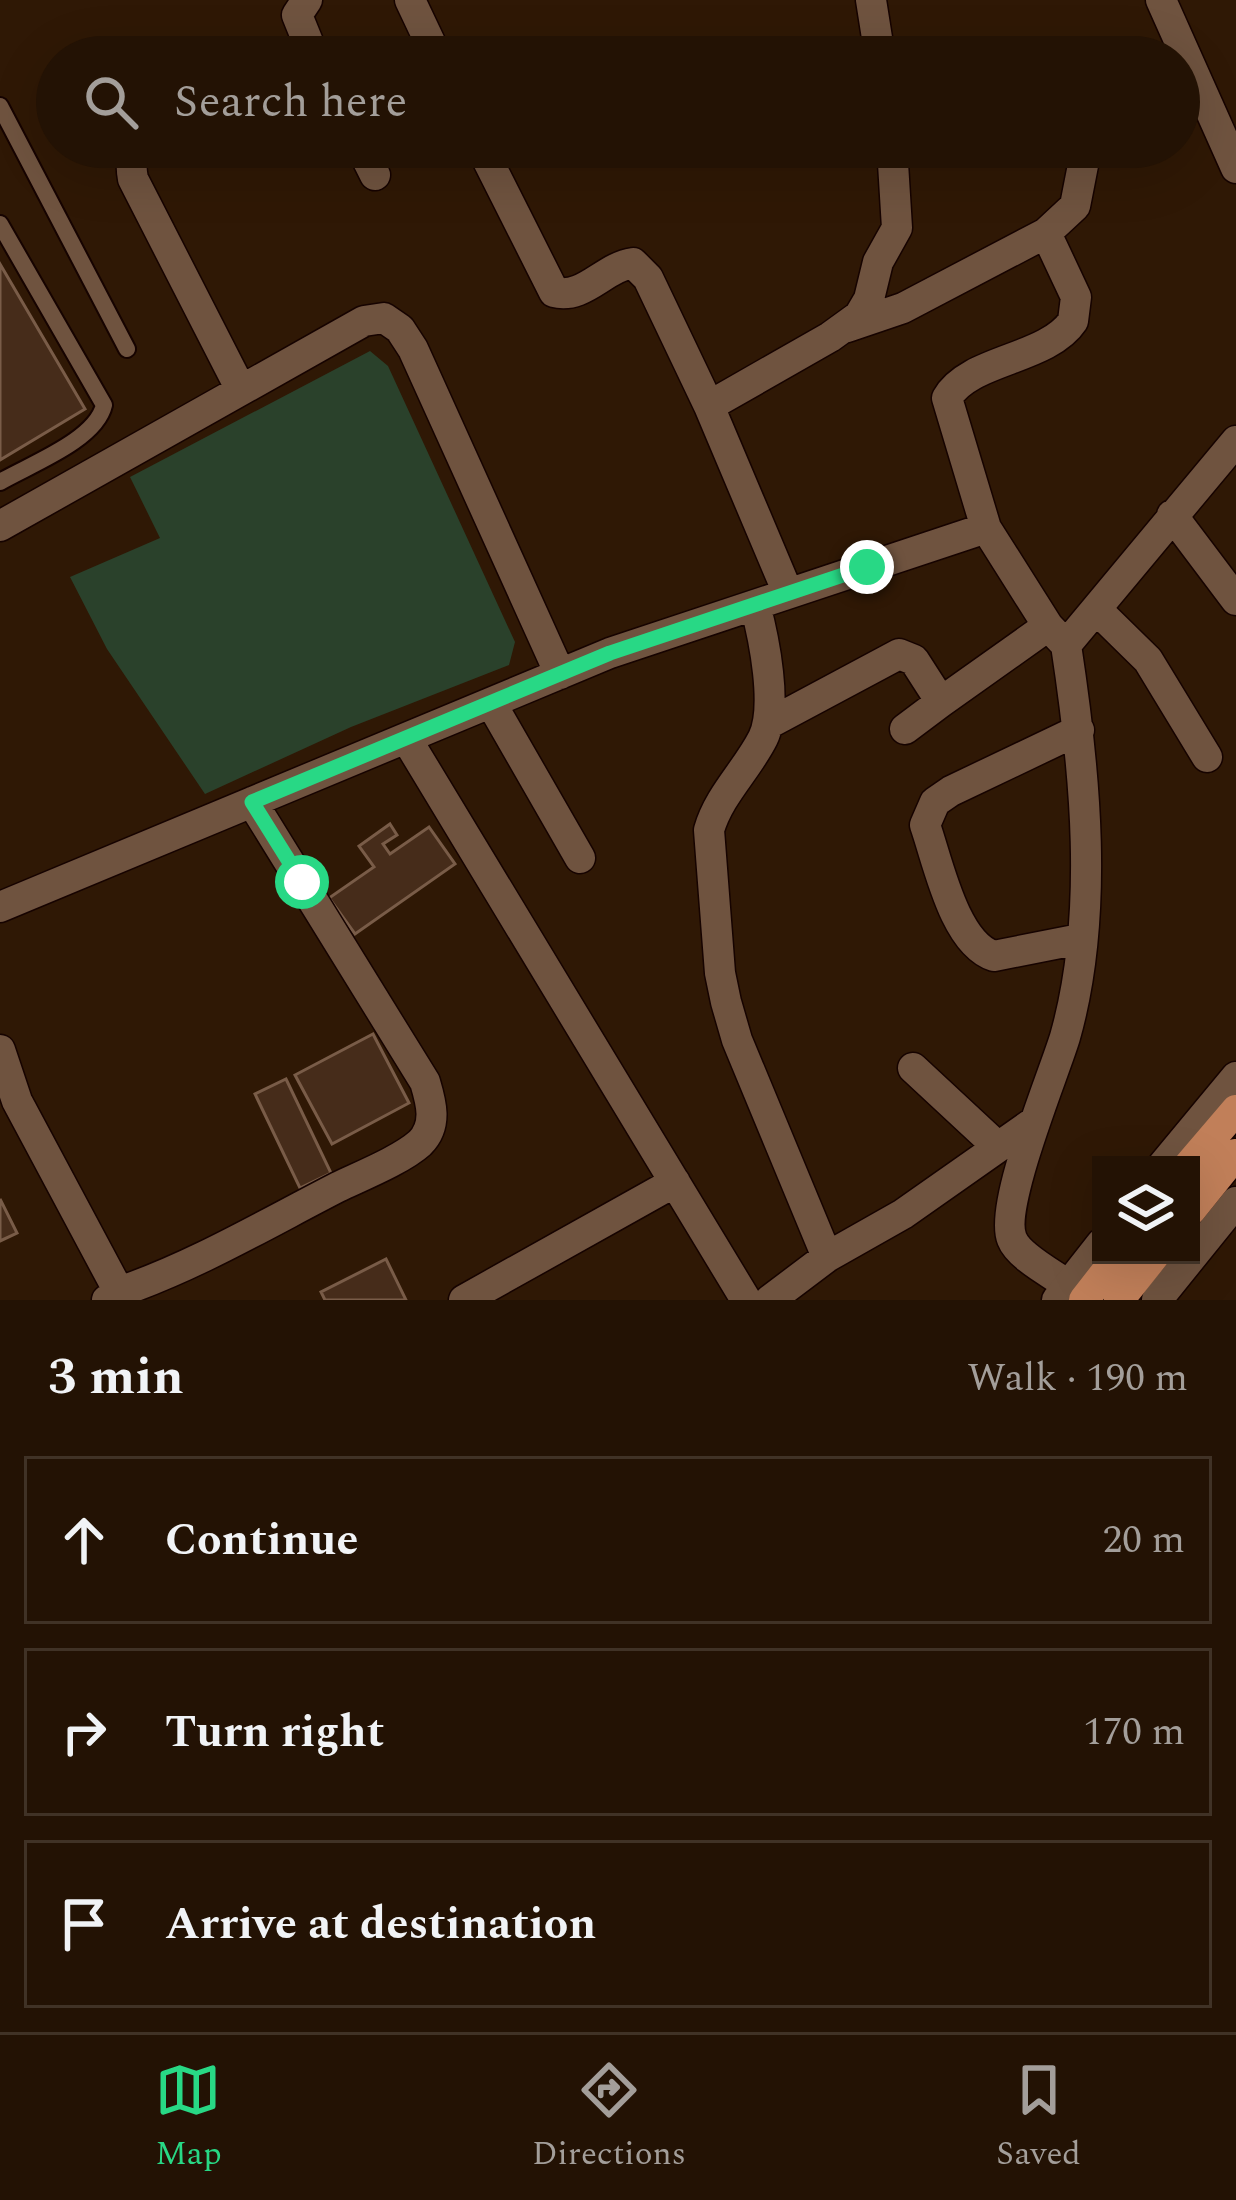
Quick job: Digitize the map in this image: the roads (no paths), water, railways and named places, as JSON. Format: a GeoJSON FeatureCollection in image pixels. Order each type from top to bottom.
{"type":"FeatureCollection","features":[{"type":"Feature","properties":{"kind":"main road"},"geometry":{"type":"LineString","coordinates":[[1197,1156],[1236,1110]]}},
{"type":"Feature","properties":{"kind":"main road"},"geometry":{"type":"LineString","coordinates":[[1200,1199],[1236,1154]]}},
{"type":"Feature","properties":{"kind":"main road"},"geometry":{"type":"LineString","coordinates":[[1070,1295],[1108,1264]]}},
{"type":"Feature","properties":{"kind":"main road"},"geometry":{"type":"LineString","coordinates":[[1119,1300],[1148,1264]]}},
{"type":"Feature","properties":{"kind":"street"},"geometry":{"type":"LineString","coordinates":[[306,36],[297,15],[307,0]]}},
{"type":"Feature","properties":{"kind":"street"},"geometry":{"type":"LineString","coordinates":[[410,0],[427,36]]}},
{"type":"Feature","properties":{"kind":"street"},"geometry":{"type":"LineString","coordinates":[[871,0],[877,36]]}},
{"type":"Feature","properties":{"kind":"street"},"geometry":{"type":"LineString","coordinates":[[1162,0],[1178,36]]}},
{"type":"Feature","properties":{"kind":"street"},"geometry":{"type":"LineString","coordinates":[[1200,86],[1236,168]]}},
{"type":"Feature","properties":{"kind":"street"},"geometry":{"type":"LineString","coordinates":[[131,168],[241,390]]}},
{"type":"Feature","properties":{"kind":"street"},"geometry":{"type":"LineString","coordinates":[[491,168],[548,285],[563,295],[622,265],[633,263],[641,269],[709,406],[788,593]]}},
{"type":"Feature","properties":{"kind":"street"},"geometry":{"type":"LineString","coordinates":[[847,327],[869,298],[878,262],[897,228],[893,168]]}},
{"type":"Feature","properties":{"kind":"street"},"geometry":{"type":"LineString","coordinates":[[709,406],[847,327],[903,308],[1046,233],[1075,206],[1082,168]]}},
{"type":"Feature","properties":{"kind":"street"},"geometry":{"type":"LineString","coordinates":[[1046,233],[1076,297],[1073,321],[1055,338],[958,384],[946,398],[986,528],[1057,636],[1079,730],[1084,890],[1080,939],[1066,1034],[1034,1122],[1010,1220],[1012,1239],[1070,1295],[1092,1259]]}},
{"type":"Feature","properties":{"kind":"street"},"geometry":{"type":"LineString","coordinates":[[0,526],[364,321],[384,318],[400,329],[413,349],[560,674]]}},
{"type":"Feature","properties":{"kind":"street"},"geometry":{"type":"LineString","coordinates":[[905,730],[940,702],[1096,609],[1236,441]]}},
{"type":"Feature","properties":{"kind":"street"},"geometry":{"type":"LineString","coordinates":[[1172,515],[1236,599]]}},
{"type":"Feature","properties":{"kind":"street"},"geometry":{"type":"LineString","coordinates":[[0,907],[560,674],[986,528]]}},
{"type":"Feature","properties":{"kind":"street"},"geometry":{"type":"LineString","coordinates":[[754,605],[764,646],[768,724]]}},
{"type":"Feature","properties":{"kind":"street"},"geometry":{"type":"LineString","coordinates":[[1096,609],[1148,660],[1207,757]]}},
{"type":"Feature","properties":{"kind":"street"},"geometry":{"type":"LineString","coordinates":[[827,1257],[736,1040],[720,973],[710,830],[714,815],[768,724],[899,654],[914,660],[940,702]]}},
{"type":"Feature","properties":{"kind":"street"},"geometry":{"type":"LineString","coordinates":[[491,703],[580,858]]}},
{"type":"Feature","properties":{"kind":"street"},"geometry":{"type":"LineString","coordinates":[[1079,730],[951,790],[935,802],[925,825],[962,929],[985,953],[994,956],[1080,939]]}},
{"type":"Feature","properties":{"kind":"street"},"geometry":{"type":"LineString","coordinates":[[406,738],[746,1300]]}},
{"type":"Feature","properties":{"kind":"street"},"geometry":{"type":"LineString","coordinates":[[0,1050],[17,1101],[125,1295],[420,1143],[430,1126],[432,1105],[424,1082],[252,802]]}},
{"type":"Feature","properties":{"kind":"street"},"geometry":{"type":"LineString","coordinates":[[914,1067],[998,1147]]}},
{"type":"Feature","properties":{"kind":"street"},"geometry":{"type":"LineString","coordinates":[[1170,1156],[1236,1077]]}},
{"type":"Feature","properties":{"kind":"street"},"geometry":{"type":"LineString","coordinates":[[770,1300],[827,1257],[903,1214],[1034,1122]]}},
{"type":"Feature","properties":{"kind":"street"},"geometry":{"type":"LineString","coordinates":[[464,1300],[675,1182]]}},
{"type":"Feature","properties":{"kind":"street"},"geometry":{"type":"LineString","coordinates":[[1157,1300],[1236,1202]]}},
{"type":"Feature","properties":{"kind":"lane"},"geometry":{"type":"LineString","coordinates":[[0,106],[128,349]]}},
{"type":"Feature","properties":{"kind":"lane"},"geometry":{"type":"LineString","coordinates":[[0,224],[104,405],[101,418],[89,432],[0,482]]}}]}
